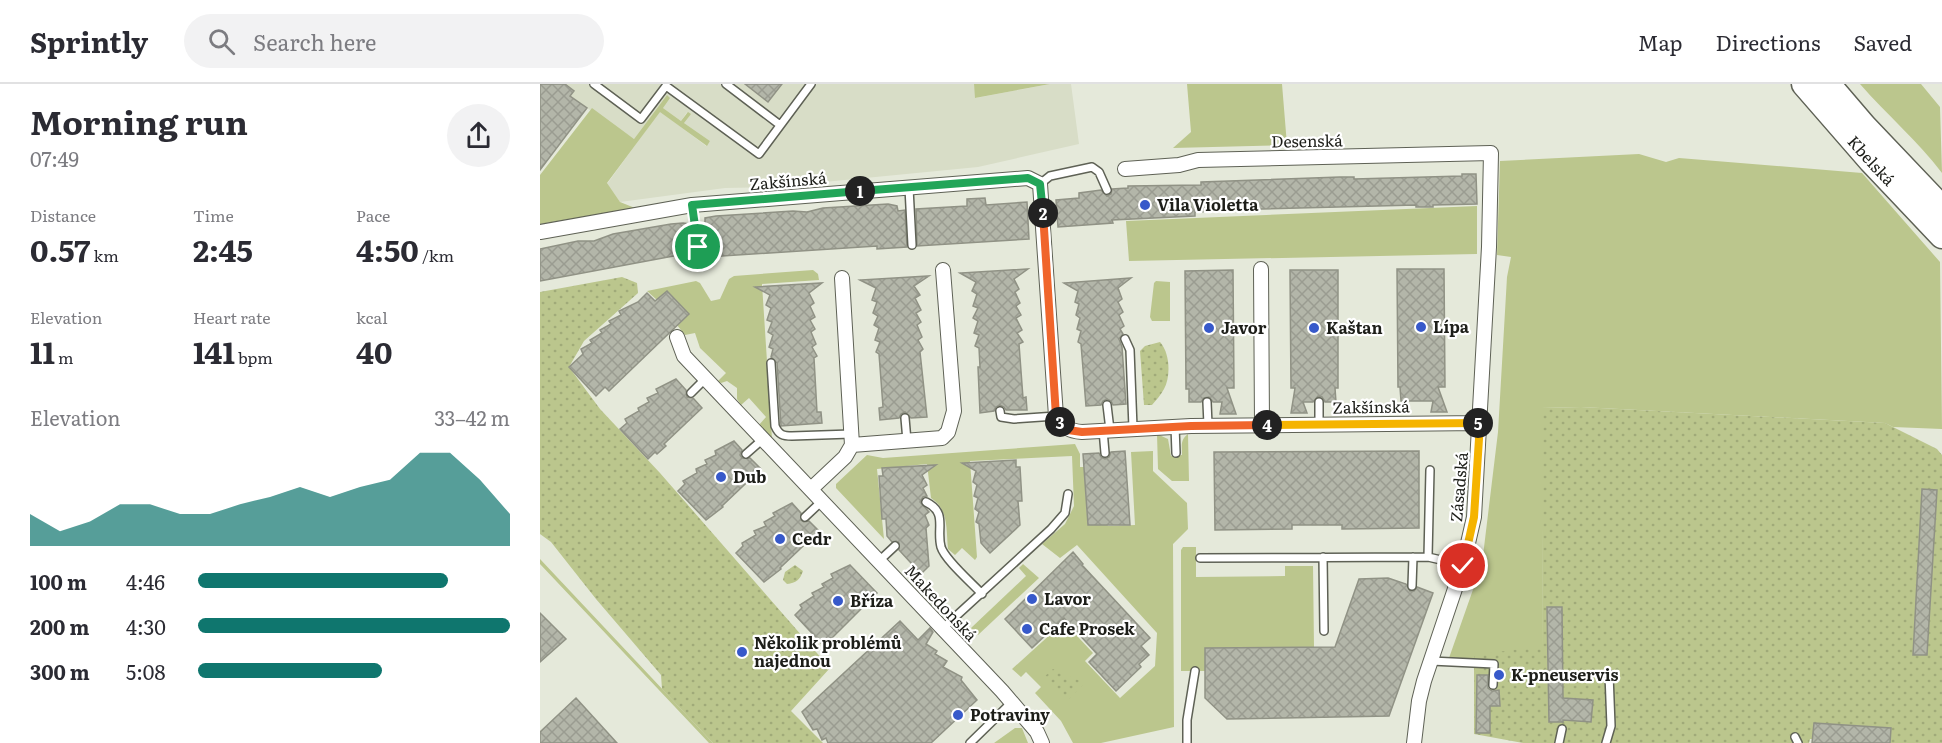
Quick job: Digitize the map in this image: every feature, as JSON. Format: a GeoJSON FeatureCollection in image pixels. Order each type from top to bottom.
{"type":"FeatureCollection","features":[{"type":"Feature","properties":{"kind":"highway","name":"Kbelská"},"geometry":{"type":"LineString","coordinates":[[1804,84],[1871,161],[1942,236]]}},
{"type":"Feature","properties":{"kind":"highway","name":"Kbelská"},"geometry":{"type":"LineString","coordinates":[[1828,84],[1864,126],[1942,208]]}},
{"type":"Feature","properties":{"kind":"street","name":"Desenská"},"geometry":{"type":"LineString","coordinates":[[1125,168],[1179,165],[1198,160],[1491,153]]}},
{"type":"Feature","properties":{"kind":"street","name":"Zásadská"},"geometry":{"type":"LineString","coordinates":[[1414,743],[1419,701],[1463,566],[1474,517],[1491,153]]}},
{"type":"Feature","properties":{"kind":"street","name":"Zakšínská"},"geometry":{"type":"LineString","coordinates":[[540,232],[692,205],[1028,178],[1040,184]]}},
{"type":"Feature","properties":{"kind":"street"},"geometry":{"type":"LineString","coordinates":[[1040,184],[1056,416]]}},
{"type":"Feature","properties":{"kind":"street"},"geometry":{"type":"LineString","coordinates":[[1261,269],[1262,425]]}},
{"type":"Feature","properties":{"kind":"street"},"geometry":{"type":"LineString","coordinates":[[851,440],[907,441],[942,438],[948,432],[954,411],[943,270]]}},
{"type":"Feature","properties":{"kind":"street"},"geometry":{"type":"LineString","coordinates":[[811,489],[845,457],[851,440],[842,278]]}},
{"type":"Feature","properties":{"kind":"street","name":"Makedonská"},"geometry":{"type":"LineString","coordinates":[[677,337],[684,356],[1012,702],[1037,732],[1042,743]]}},
{"type":"Feature","properties":{"kind":"street","name":"Zakšínská"},"geometry":{"type":"LineString","coordinates":[[1056,416],[1068,430],[1082,432],[1208,425],[1480,423]]}},
{"type":"Feature","properties":{"kind":"lane"},"geometry":{"type":"LineString","coordinates":[[594,84],[640,119],[667,85],[759,153],[811,84]]}},
{"type":"Feature","properties":{"kind":"lane"},"geometry":{"type":"LineString","coordinates":[[726,84],[780,125]]}},
{"type":"Feature","properties":{"kind":"lane"},"geometry":{"type":"LineString","coordinates":[[1040,184],[1050,176],[1092,167],[1099,172],[1107,190]]}},
{"type":"Feature","properties":{"kind":"lane"},"geometry":{"type":"LineString","coordinates":[[909,188],[912,245]]}},
{"type":"Feature","properties":{"kind":"lane"},"geometry":{"type":"LineString","coordinates":[[692,205],[698,247]]}},
{"type":"Feature","properties":{"kind":"lane"},"geometry":{"type":"LineString","coordinates":[[1125,339],[1130,350],[1133,428]]}},
{"type":"Feature","properties":{"kind":"lane"},"geometry":{"type":"LineString","coordinates":[[771,363],[775,426],[778,433],[783,436],[851,440]]}},
{"type":"Feature","properties":{"kind":"lane"},"geometry":{"type":"LineString","coordinates":[[691,393],[706,378]]}},
{"type":"Feature","properties":{"kind":"lane"},"geometry":{"type":"LineString","coordinates":[[1207,402],[1208,425]]}},
{"type":"Feature","properties":{"kind":"lane"},"geometry":{"type":"LineString","coordinates":[[1319,402],[1319,424]]}},
{"type":"Feature","properties":{"kind":"lane"},"geometry":{"type":"LineString","coordinates":[[1105,453],[1107,405]]}},
{"type":"Feature","properties":{"kind":"lane"},"geometry":{"type":"LineString","coordinates":[[1000,411],[1001,417],[1014,419],[1056,416]]}},
{"type":"Feature","properties":{"kind":"lane"},"geometry":{"type":"LineString","coordinates":[[905,418],[907,441]]}},
{"type":"Feature","properties":{"kind":"lane"},"geometry":{"type":"LineString","coordinates":[[1174,426],[1176,453]]}},
{"type":"Feature","properties":{"kind":"lane"},"geometry":{"type":"LineString","coordinates":[[746,454],[764,439]]}},
{"type":"Feature","properties":{"kind":"lane"},"geometry":{"type":"LineString","coordinates":[[1428,557],[1430,470]]}},
{"type":"Feature","properties":{"kind":"lane"},"geometry":{"type":"LineString","coordinates":[[942,629],[1051,529],[1065,513],[1068,494]]}},
{"type":"Feature","properties":{"kind":"lane"},"geometry":{"type":"LineString","coordinates":[[805,517],[822,501]]}},
{"type":"Feature","properties":{"kind":"lane"},"geometry":{"type":"LineString","coordinates":[[926,502],[934,506],[939,513],[942,549],[982,594]]}},
{"type":"Feature","properties":{"kind":"lane"},"geometry":{"type":"LineString","coordinates":[[879,561],[895,546]]}},
{"type":"Feature","properties":{"kind":"lane"},"geometry":{"type":"LineString","coordinates":[[1323,557],[1324,631]]}},
{"type":"Feature","properties":{"kind":"lane"},"geometry":{"type":"LineString","coordinates":[[1412,586],[1413,557]]}},
{"type":"Feature","properties":{"kind":"lane"},"geometry":{"type":"LineString","coordinates":[[1200,558],[1428,557],[1463,566]]}},
{"type":"Feature","properties":{"kind":"lane"},"geometry":{"type":"LineString","coordinates":[[1431,661],[1494,664],[1493,685]]}},
{"type":"Feature","properties":{"kind":"lane"},"geometry":{"type":"LineString","coordinates":[[1187,743],[1187,720],[1195,671]]}},
{"type":"Feature","properties":{"kind":"lane"},"geometry":{"type":"LineString","coordinates":[[1606,743],[1611,726],[1609,674]]}},
{"type":"Feature","properties":{"kind":"lane"},"geometry":{"type":"LineString","coordinates":[[970,743],[1012,702]]}},
{"type":"Feature","properties":{"kind":"lane"},"geometry":{"type":"LineString","coordinates":[[1559,743],[1562,729]]}},
{"type":"Feature","properties":{"kind":"shaded area"},"geometry":{"type":"Polygon","coordinates":[[[540,84],[974,84],[976,98],[1050,84],[1071,84],[1079,144],[978,167],[773,187],[725,188],[620,202],[607,184],[660,111],[706,146],[710,141],[684,123],[687,112],[681,121],[663,108],[667,95],[634,139],[587,108],[540,170],[540,84]]]}},
{"type":"Feature","properties":{"kind":"green space"},"geometry":{"type":"Polygon","coordinates":[[[974,84],[1050,84],[975,98],[974,84]]]}},
{"type":"Feature","properties":{"kind":"green space"},"geometry":{"type":"Polygon","coordinates":[[[1187,84],[1282,84],[1287,145],[1173,148],[1191,132],[1187,84]]]}},
{"type":"Feature","properties":{"kind":"green space"},"geometry":{"type":"Polygon","coordinates":[[[1860,84],[1921,84],[1940,107],[1942,173],[1923,150],[1860,84]]]}},
{"type":"Feature","properties":{"kind":"green space"},"geometry":{"type":"Polygon","coordinates":[[[667,95],[670,98],[663,108],[681,121],[688,112],[691,114],[684,123],[710,141],[707,146],[660,112],[607,183],[620,202],[635,208],[540,224],[540,175],[592,108],[634,139],[667,95]]]}},
{"type":"Feature","properties":{"kind":"green space"},"geometry":{"type":"Polygon","coordinates":[[[1639,154],[1666,162],[1679,158],[1862,173],[1940,262],[1942,429],[1893,427],[1885,423],[1581,407],[1542,408],[1543,647],[1474,656],[1474,659],[1449,658],[1482,564],[1498,432],[1507,277],[1511,257],[1497,255],[1500,161],[1639,154]]]}},
{"type":"Feature","properties":{"kind":"green space"},"geometry":{"type":"Polygon","coordinates":[[[1477,206],[1477,254],[1129,261],[1126,221],[1477,206]]]}},
{"type":"Feature","properties":{"kind":"green space"},"geometry":{"type":"Polygon","coordinates":[[[813,270],[818,274],[819,280],[762,284],[772,439],[759,425],[766,417],[749,398],[741,405],[737,399],[737,388],[727,381],[721,383],[718,381],[726,373],[700,348],[695,333],[685,335],[677,325],[688,314],[667,291],[657,300],[647,291],[696,281],[700,283],[711,301],[720,299],[729,279],[734,276],[813,270]]]}},
{"type":"Feature","properties":{"kind":"green space"},"geometry":{"type":"Polygon","coordinates":[[[622,277],[637,283],[638,293],[584,341],[569,367],[600,409],[660,473],[830,668],[791,711],[823,743],[713,743],[662,689],[661,675],[551,542],[540,534],[540,292],[622,277]]]}},
{"type":"Feature","properties":{"kind":"green space"},"geometry":{"type":"Polygon","coordinates":[[[1156,281],[1170,282],[1170,321],[1152,321],[1150,317],[1156,281]]]}},
{"type":"Feature","properties":{"kind":"green space"},"geometry":{"type":"Polygon","coordinates":[[[1160,342],[1168,358],[1166,384],[1152,405],[1144,405],[1140,351],[1145,346],[1160,342]]]}},
{"type":"Feature","properties":{"kind":"green space"},"geometry":{"type":"Polygon","coordinates":[[[1581,407],[1885,423],[1937,449],[1942,455],[1942,743],[1890,743],[1891,728],[1814,723],[1812,743],[1810,739],[1809,743],[1523,743],[1474,734],[1474,655],[1543,646],[1541,408],[1581,407]],[[1922,489],[1913,654],[1927,655],[1937,490],[1922,489]],[[1547,607],[1549,721],[1563,722],[1562,607],[1547,607]],[[1477,675],[1476,733],[1490,733],[1490,706],[1500,706],[1499,690],[1490,690],[1490,675],[1477,675]]]}},
{"type":"Feature","properties":{"kind":"green space"},"geometry":{"type":"Polygon","coordinates":[[[1157,434],[1168,439],[1171,456],[1182,455],[1183,441],[1188,434],[1189,481],[1172,481],[1158,469],[1157,434]]]}},
{"type":"Feature","properties":{"kind":"green space"},"geometry":{"type":"Polygon","coordinates":[[[1075,444],[1080,454],[1080,467],[1084,467],[1087,515],[1108,526],[1135,525],[1131,452],[1153,451],[1153,471],[1187,503],[1188,529],[1173,544],[1174,727],[1101,743],[1073,743],[1061,721],[1035,693],[1041,687],[1026,672],[1021,677],[1012,669],[1064,622],[1093,653],[1085,661],[1120,698],[1155,666],[1157,633],[1077,545],[1060,558],[1042,544],[1065,524],[1074,506],[1072,456],[970,461],[977,557],[975,560],[962,548],[955,555],[948,549],[946,520],[941,508],[931,498],[927,464],[877,469],[884,539],[836,488],[836,484],[867,455],[883,458],[1075,444]]]}},
{"type":"Feature","properties":{"kind":"green space"},"geometry":{"type":"Polygon","coordinates":[[[1183,547],[1196,547],[1196,577],[1285,576],[1285,566],[1313,566],[1314,647],[1206,648],[1205,671],[1181,671],[1181,550],[1183,547]]]}},
{"type":"Feature","properties":{"kind":"green space"},"geometry":{"type":"Polygon","coordinates":[[[540,559],[713,743],[709,743],[540,564],[540,559]]]}},
{"type":"Feature","properties":{"kind":"green space"},"geometry":{"type":"Polygon","coordinates":[[[1023,564],[1039,578],[978,635],[971,628],[1026,576],[1019,568],[1023,564]]]}},
{"type":"Feature","properties":{"kind":"green space"},"geometry":{"type":"Polygon","coordinates":[[[795,565],[803,571],[802,574],[797,581],[787,584],[783,580],[785,572],[795,565]]]}},
{"type":"Feature","properties":{"kind":"green space"},"geometry":{"type":"Polygon","coordinates":[[[1053,669],[1085,683],[1066,702],[1044,677],[1053,669]]]}},
{"type":"Feature","properties":{"kind":"green space"},"geometry":{"type":"Polygon","coordinates":[[[1015,728],[1022,728],[1028,743],[994,743],[1015,728]]]}},
{"type":"Feature","properties":{"kind":"building"},"geometry":{"type":"Polygon","coordinates":[[[540,84],[565,84],[574,91],[570,96],[587,108],[540,170],[540,84]]]}},
{"type":"Feature","properties":{"kind":"building"},"geometry":{"type":"Polygon","coordinates":[[[745,84],[782,84],[768,102],[745,84]]]}},
{"type":"Feature","properties":{"kind":"building"},"geometry":{"type":"Polygon","coordinates":[[[1462,174],[1476,174],[1477,204],[1433,205],[1433,207],[1416,207],[1416,205],[1219,210],[1195,212],[1195,216],[1112,220],[1113,223],[1058,227],[1056,200],[1079,198],[1079,193],[1101,190],[1107,196],[1111,194],[1112,189],[1128,188],[1128,186],[1201,185],[1201,182],[1340,177],[1354,177],[1354,179],[1462,176],[1462,174]]]}},
{"type":"Feature","properties":{"kind":"building"},"geometry":{"type":"Polygon","coordinates":[[[985,198],[986,205],[1027,202],[1029,239],[917,246],[916,209],[967,206],[967,199],[985,198]]]}},
{"type":"Feature","properties":{"kind":"building"},"geometry":{"type":"Polygon","coordinates":[[[888,204],[897,206],[898,211],[905,210],[907,247],[877,249],[877,246],[707,257],[706,249],[703,250],[700,224],[705,223],[705,218],[888,204]]]}},
{"type":"Feature","properties":{"kind":"building"},"geometry":{"type":"Polygon","coordinates":[[[683,223],[689,224],[692,248],[695,252],[540,281],[540,249],[683,223]]]}},
{"type":"Feature","properties":{"kind":"building"},"geometry":{"type":"Polygon","coordinates":[[[1028,269],[1014,279],[1019,289],[1015,292],[1020,303],[1016,306],[1021,315],[1016,318],[1022,330],[1017,333],[1023,342],[1019,344],[1023,398],[1026,397],[1027,410],[1006,410],[1000,405],[994,411],[980,413],[979,348],[975,346],[979,335],[974,333],[978,321],[973,318],[978,308],[973,306],[977,294],[972,291],[976,282],[960,273],[1028,269]]]}},
{"type":"Feature","properties":{"kind":"building","name":"Lípa"},"geometry":{"type":"Polygon","coordinates":[[[1397,269],[1444,269],[1445,387],[1438,387],[1447,412],[1431,412],[1433,401],[1401,401],[1400,387],[1398,387],[1397,269]]]}},
{"type":"Feature","properties":{"kind":"building","name":"Javor"},"geometry":{"type":"Polygon","coordinates":[[[1233,270],[1234,388],[1227,388],[1236,414],[1220,414],[1222,402],[1213,402],[1209,397],[1204,398],[1201,402],[1189,402],[1189,389],[1186,389],[1185,271],[1233,270]]]}},
{"type":"Feature","properties":{"kind":"building","name":"Kaštan"},"geometry":{"type":"Polygon","coordinates":[[[1290,270],[1338,270],[1336,402],[1325,402],[1322,397],[1318,396],[1313,402],[1303,402],[1307,413],[1291,413],[1295,388],[1291,388],[1290,270]]]}},
{"type":"Feature","properties":{"kind":"building"},"geometry":{"type":"Polygon","coordinates":[[[929,276],[914,286],[920,295],[915,298],[921,310],[916,313],[921,322],[917,325],[922,337],[918,340],[923,349],[920,352],[927,417],[911,418],[905,412],[899,418],[880,420],[879,408],[883,407],[879,354],[876,352],[880,342],[875,340],[879,328],[874,325],[878,316],[873,313],[877,302],[872,300],[876,288],[860,280],[929,276]]]}},
{"type":"Feature","properties":{"kind":"building"},"geometry":{"type":"Polygon","coordinates":[[[1131,278],[1118,288],[1122,299],[1118,302],[1123,312],[1119,315],[1124,326],[1120,329],[1123,334],[1119,339],[1122,347],[1126,404],[1113,405],[1107,399],[1101,405],[1086,406],[1081,344],[1078,342],[1081,331],[1077,329],[1080,318],[1076,315],[1079,304],[1075,302],[1078,291],[1064,283],[1131,278]]]}},
{"type":"Feature","properties":{"kind":"building"},"geometry":{"type":"Polygon","coordinates":[[[822,283],[809,293],[814,303],[810,306],[815,317],[810,320],[815,329],[811,332],[816,344],[812,347],[817,356],[814,358],[817,412],[821,412],[822,423],[781,426],[777,363],[771,357],[773,349],[769,347],[773,335],[768,332],[772,322],[767,320],[771,308],[766,305],[770,295],[755,287],[822,283]]]}},
{"type":"Feature","properties":{"kind":"building"},"geometry":{"type":"Polygon","coordinates":[[[667,291],[689,314],[609,391],[605,387],[596,396],[569,367],[583,354],[581,349],[592,343],[590,340],[602,333],[600,330],[611,324],[609,321],[621,315],[619,311],[638,302],[647,293],[655,301],[667,291]]]}},
{"type":"Feature","properties":{"kind":"building"},"geometry":{"type":"Polygon","coordinates":[[[676,379],[686,390],[687,397],[693,398],[702,408],[664,444],[666,446],[648,459],[620,429],[627,423],[625,419],[649,402],[647,398],[658,393],[656,389],[676,379]]]}},
{"type":"Feature","properties":{"kind":"building","name":"Dub"},"geometry":{"type":"Polygon","coordinates":[[[734,441],[742,450],[740,455],[742,458],[750,458],[761,469],[723,507],[706,520],[678,491],[685,484],[683,481],[697,473],[696,469],[707,464],[705,460],[716,455],[715,451],[734,441]]]}},
{"type":"Feature","properties":{"kind":"building"},"geometry":{"type":"Polygon","coordinates":[[[1125,451],[1130,525],[1088,525],[1083,454],[1099,453],[1105,459],[1111,452],[1125,451]]]}},
{"type":"Feature","properties":{"kind":"building"},"geometry":{"type":"Polygon","coordinates":[[[1419,451],[1419,528],[1342,529],[1342,525],[1292,525],[1292,529],[1215,530],[1214,452],[1419,451]]]}},
{"type":"Feature","properties":{"kind":"building"},"geometry":{"type":"Polygon","coordinates":[[[1016,460],[1016,467],[1020,467],[1022,501],[1018,501],[1020,525],[990,553],[981,543],[979,524],[976,522],[979,512],[975,509],[978,498],[974,496],[977,485],[973,482],[976,471],[962,463],[1016,460]]]}},
{"type":"Feature","properties":{"kind":"building"},"geometry":{"type":"Polygon","coordinates":[[[936,465],[922,475],[927,485],[923,488],[927,496],[923,497],[920,502],[929,512],[925,515],[929,525],[926,528],[929,566],[921,574],[899,550],[899,543],[892,542],[887,536],[886,519],[882,519],[879,476],[883,476],[882,468],[936,465]]]}},
{"type":"Feature","properties":{"kind":"building"},"geometry":{"type":"Polygon","coordinates":[[[1922,489],[1937,490],[1927,655],[1913,655],[1922,489]]]}},
{"type":"Feature","properties":{"kind":"building","name":"Cedr"},"geometry":{"type":"Polygon","coordinates":[[[792,503],[801,513],[801,520],[809,521],[819,531],[781,569],[764,582],[736,553],[743,546],[742,543],[756,535],[754,531],[766,526],[764,522],[775,516],[773,513],[792,503]]]}},
{"type":"Feature","properties":{"kind":"building"},"geometry":{"type":"Polygon","coordinates":[[[1073,552],[1082,565],[1150,638],[1141,646],[1149,655],[1139,664],[1141,667],[1116,691],[1089,662],[1097,654],[1064,618],[1032,648],[1005,619],[1073,552]]]}},
{"type":"Feature","properties":{"kind":"building","name":"Bříza"},"geometry":{"type":"Polygon","coordinates":[[[850,565],[877,593],[831,639],[822,644],[795,615],[802,608],[800,605],[814,596],[812,593],[824,587],[822,584],[833,578],[831,574],[850,565]]]}},
{"type":"Feature","properties":{"kind":"building"},"geometry":{"type":"Polygon","coordinates":[[[1388,578],[1406,584],[1410,591],[1414,591],[1417,587],[1433,593],[1389,716],[1227,719],[1205,698],[1205,648],[1335,647],[1359,579],[1388,578]]]}},
{"type":"Feature","properties":{"kind":"building"},"geometry":{"type":"Polygon","coordinates":[[[1547,607],[1562,607],[1563,698],[1593,700],[1591,722],[1563,720],[1563,722],[1549,722],[1547,607]]]}},
{"type":"Feature","properties":{"kind":"building"},"geometry":{"type":"Polygon","coordinates":[[[540,613],[566,639],[540,662],[540,613]]]}},
{"type":"Feature","properties":{"kind":"building"},"geometry":{"type":"Polygon","coordinates":[[[900,621],[918,640],[930,628],[933,632],[926,644],[937,651],[935,654],[947,661],[943,667],[962,677],[961,680],[977,700],[931,743],[828,743],[826,738],[822,740],[817,729],[813,730],[802,712],[900,621]]]}},
{"type":"Feature","properties":{"kind":"building"},"geometry":{"type":"Polygon","coordinates":[[[1477,675],[1488,675],[1488,688],[1492,691],[1499,690],[1500,706],[1490,706],[1490,733],[1476,733],[1477,675]]]}},
{"type":"Feature","properties":{"kind":"building"},"geometry":{"type":"Polygon","coordinates":[[[576,698],[617,743],[540,743],[540,732],[576,698]]]}},
{"type":"Feature","properties":{"kind":"building"},"geometry":{"type":"Polygon","coordinates":[[[1814,723],[1891,728],[1890,743],[1812,743],[1814,723]]]}},
{"type":"Feature","properties":{"kind":"place","name":"Vila Violetta"},"geometry":{"type":"Point","coordinates":[1145,205]}},
{"type":"Feature","properties":{"kind":"place","name":"Lípa"},"geometry":{"type":"Point","coordinates":[1421,327]}},
{"type":"Feature","properties":{"kind":"place","name":"Javor"},"geometry":{"type":"Point","coordinates":[1209,328]}},
{"type":"Feature","properties":{"kind":"place","name":"Kaštan"},"geometry":{"type":"Point","coordinates":[1314,328]}},
{"type":"Feature","properties":{"kind":"place","name":"Dub"},"geometry":{"type":"Point","coordinates":[721,477]}},
{"type":"Feature","properties":{"kind":"place","name":"Cedr"},"geometry":{"type":"Point","coordinates":[780,539]}},
{"type":"Feature","properties":{"kind":"place","name":"Lavor"},"geometry":{"type":"Point","coordinates":[1032,599]}},
{"type":"Feature","properties":{"kind":"place","name":"Bříza"},"geometry":{"type":"Point","coordinates":[838,601]}},
{"type":"Feature","properties":{"kind":"place","name":"Cafe Prosek"},"geometry":{"type":"Point","coordinates":[1027,629]}},
{"type":"Feature","properties":{"kind":"place","name":"Několik problémů najednou"},"geometry":{"type":"Point","coordinates":[742,652]}},
{"type":"Feature","properties":{"kind":"place","name":"K-pneuservis"},"geometry":{"type":"Point","coordinates":[1499,675]}},
{"type":"Feature","properties":{"kind":"place","name":"Potraviny"},"geometry":{"type":"Point","coordinates":[958,715]}},
{"type":"Feature","properties":{"kind":"route"},"geometry":{"type":"LineString","coordinates":[[698,247],[692,205],[1028,178],[1040,184],[1056,416],[1061,424],[1068,430],[1082,432],[1191,426],[1480,423],[1474,517],[1463,566]]}}]}
